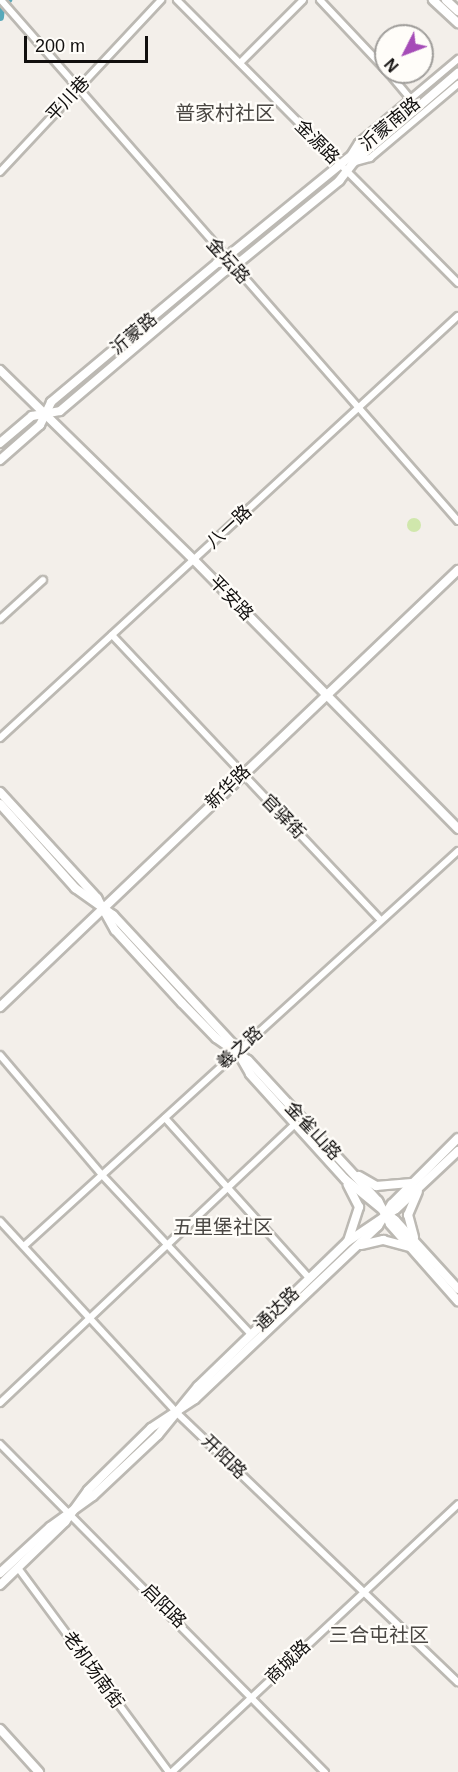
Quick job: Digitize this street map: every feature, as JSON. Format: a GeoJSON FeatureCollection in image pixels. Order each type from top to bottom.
{"type":"FeatureCollection","features":[{"type":"Feature","properties":{"kind":"main road"},"geometry":{"type":"LineString","coordinates":[[434,0],[458,23]]}},
{"type":"Feature","properties":{"kind":"main road"},"geometry":{"type":"LineString","coordinates":[[446,0],[458,11]]}},
{"type":"Feature","properties":{"kind":"main road","name":"沂蒙南路"},"geometry":{"type":"LineString","coordinates":[[352,160],[458,66]]}},
{"type":"Feature","properties":{"kind":"main road","name":"沂蒙南路"},"geometry":{"type":"LineString","coordinates":[[352,160],[458,73]]}},
{"type":"Feature","properties":{"kind":"main road","name":"沂蒙路"},"geometry":{"type":"LineString","coordinates":[[0,443],[32,416],[60,411],[225,271],[233,252],[340,165],[352,160]]}},
{"type":"Feature","properties":{"kind":"main road","name":"沂蒙路"},"geometry":{"type":"LineString","coordinates":[[0,460],[40,425],[51,402],[217,263],[241,261],[347,172],[352,160]]}},
{"type":"Feature","properties":{"kind":"main road","name":"平安路"},"geometry":{"type":"LineString","coordinates":[[0,370],[194,560],[458,829]]}},
{"type":"Feature","properties":{"kind":"main road","name":"新华路"},"geometry":{"type":"LineString","coordinates":[[0,1007],[101,908],[458,570]]}},
{"type":"Feature","properties":{"kind":"main road","name":"金雀山路"},"geometry":{"type":"LineString","coordinates":[[0,792],[101,908],[115,930],[182,1003],[216,1038],[236,1052],[378,1201],[385,1215],[409,1247],[458,1301]]}},
{"type":"Feature","properties":{"kind":"main road","name":"金雀山路"},"geometry":{"type":"LineString","coordinates":[[0,804],[75,888],[101,908]]}},
{"type":"Feature","properties":{"kind":"main road","name":"金雀山路"},"geometry":{"type":"LineString","coordinates":[[236,1052],[250,1074],[345,1179],[385,1215],[395,1220],[458,1289]]}},
{"type":"Feature","properties":{"kind":"main road","name":"通达路"},"geometry":{"type":"LineString","coordinates":[[0,1585],[65,1522],[88,1490],[151,1428],[177,1413],[352,1251],[412,1183],[458,1138]]}},
{"type":"Feature","properties":{"kind":"main road","name":"通达路"},"geometry":{"type":"LineString","coordinates":[[177,1413],[198,1386],[347,1242],[385,1215],[458,1151]]}},
{"type":"Feature","properties":{"kind":"main road"},"geometry":{"type":"LineString","coordinates":[[350,1170],[376,1186],[412,1183]]}},
{"type":"Feature","properties":{"kind":"main road"},"geometry":{"type":"LineString","coordinates":[[345,1179],[359,1207],[347,1242]]}},
{"type":"Feature","properties":{"kind":"main road"},"geometry":{"type":"LineString","coordinates":[[419,1246],[408,1223],[410,1207],[420,1186]]}},
{"type":"Feature","properties":{"kind":"main road"},"geometry":{"type":"LineString","coordinates":[[352,1251],[367,1241],[383,1240],[409,1247]]}},
{"type":"Feature","properties":{"kind":"main road","name":"通达路"},"geometry":{"type":"LineString","coordinates":[[0,1573],[71,1512]]}},
{"type":"Feature","properties":{"kind":"main road"},"geometry":{"type":"LineString","coordinates":[[0,1729],[39,1772]]}},
{"type":"Feature","properties":{"kind":"street","name":"平川巷"},"geometry":{"type":"LineString","coordinates":[[0,172],[161,0]]}},
{"type":"Feature","properties":{"kind":"street","name":"金源路"},"geometry":{"type":"LineString","coordinates":[[177,0],[458,283]]}},
{"type":"Feature","properties":{"kind":"street"},"geometry":{"type":"LineString","coordinates":[[240,63],[303,0]]}},
{"type":"Feature","properties":{"kind":"street"},"geometry":{"type":"LineString","coordinates":[[320,0],[374,57]]}},
{"type":"Feature","properties":{"kind":"street","name":"金坛路"},"geometry":{"type":"LineString","coordinates":[[3,3],[458,521]]}},
{"type":"Feature","properties":{"kind":"street"},"geometry":{"type":"LineString","coordinates":[[458,59],[358,143],[352,160],[370,158],[458,84]]}},
{"type":"Feature","properties":{"kind":"street"},"geometry":{"type":"LineString","coordinates":[[398,84],[411,99]]}},
{"type":"Feature","properties":{"kind":"street","name":"八一路"},"geometry":{"type":"LineString","coordinates":[[0,738],[458,316]]}},
{"type":"Feature","properties":{"kind":"street"},"geometry":{"type":"LineString","coordinates":[[0,619],[44,580]]}},
{"type":"Feature","properties":{"kind":"street","name":"官驿街"},"geometry":{"type":"LineString","coordinates":[[112,635],[381,920]]}},
{"type":"Feature","properties":{"kind":"street","name":"羲之路"},"geometry":{"type":"LineString","coordinates":[[24,1246],[458,851]]}},
{"type":"Feature","properties":{"kind":"street"},"geometry":{"type":"LineString","coordinates":[[0,1055],[102,1175],[251,1334]]}},
{"type":"Feature","properties":{"kind":"street"},"geometry":{"type":"LineString","coordinates":[[165,1118],[309,1278]]}},
{"type":"Feature","properties":{"kind":"street"},"geometry":{"type":"LineString","coordinates":[[0,1403],[294,1124]]}},
{"type":"Feature","properties":{"kind":"street","name":"开阳路"},"geometry":{"type":"LineString","coordinates":[[0,1221],[177,1413],[458,1682]]}},
{"type":"Feature","properties":{"kind":"street","name":"启阳路"},"geometry":{"type":"LineString","coordinates":[[0,1444],[71,1512],[325,1772]]}},
{"type":"Feature","properties":{"kind":"street","name":"商城路"},"geometry":{"type":"LineString","coordinates":[[170,1772],[458,1504]]}},
{"type":"Feature","properties":{"kind":"street","name":"老机场南街"},"geometry":{"type":"LineString","coordinates":[[18,1568],[170,1772]]}},
{"type":"Feature","properties":{"kind":"green space"},"geometry":{"type":"Polygon","coordinates":[[[411,518],[417,518],[421,525],[417,532],[411,532],[407,528],[407,522],[411,518]]]}},
{"type":"Feature","properties":{"kind":"waterway"},"geometry":{"type":"LineString","coordinates":[[0,17],[1,8],[8,0]]}},
{"type":"Feature","properties":{"kind":"district","name":"普家村社区"},"geometry":{"type":"Point","coordinates":[225,113]}},
{"type":"Feature","properties":{"kind":"district","name":"五里堡社区"},"geometry":{"type":"Point","coordinates":[223,1227]}},
{"type":"Feature","properties":{"kind":"district","name":"三合屯社区"},"geometry":{"type":"Point","coordinates":[379,1635]}}]}
